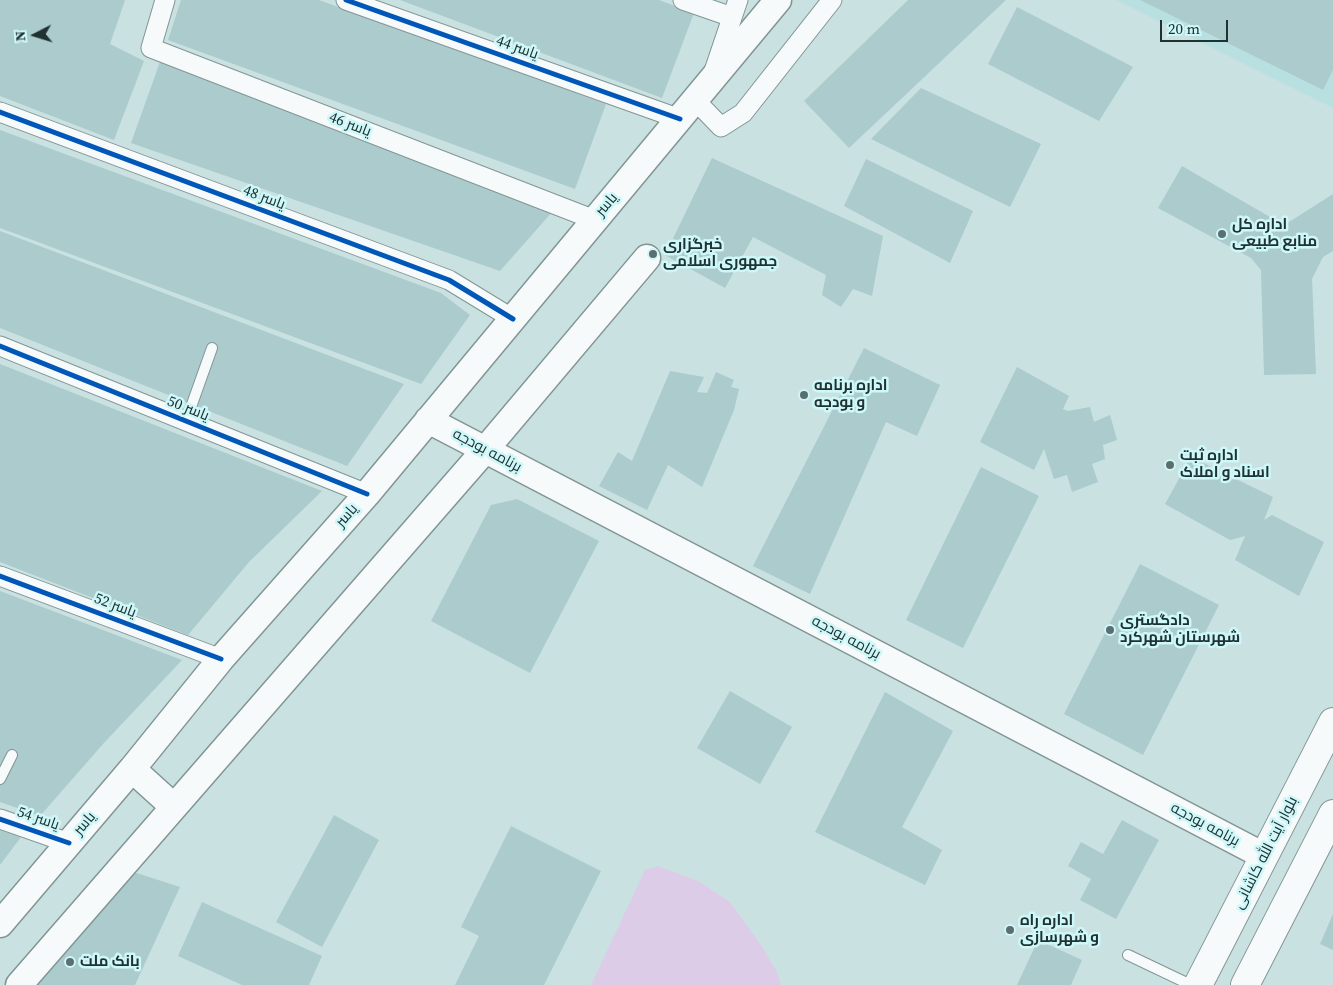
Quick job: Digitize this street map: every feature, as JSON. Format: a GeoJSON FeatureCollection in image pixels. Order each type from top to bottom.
{"type":"FeatureCollection","features":[{"type":"Feature","properties":{"kind":"main road","name":"یاسر"},"geometry":{"type":"LineString","coordinates":[[0,924],[132,769],[221,659],[367,494],[778,0]]}},
{"type":"Feature","properties":{"kind":"main road"},"geometry":{"type":"LineString","coordinates":[[19,985],[485,450],[646,258]]}},
{"type":"Feature","properties":{"kind":"main road","name":"برنامه بودجه"},"geometry":{"type":"LineString","coordinates":[[428,420],[1264,856]]}},
{"type":"Feature","properties":{"kind":"main road","name":"بلوار آیت الله کاشانی"},"geometry":{"type":"LineString","coordinates":[[1198,985],[1333,722]]}},
{"type":"Feature","properties":{"kind":"main road"},"geometry":{"type":"LineString","coordinates":[[132,769],[174,807]]}},
{"type":"Feature","properties":{"kind":"main road"},"geometry":{"type":"LineString","coordinates":[[1245,985],[1333,814]]}},
{"type":"Feature","properties":{"kind":"street","name":"یاسر 46"},"geometry":{"type":"LineString","coordinates":[[164,0],[151,48],[595,220]]}},
{"type":"Feature","properties":{"kind":"street","name":"یاسر 44"},"geometry":{"type":"LineString","coordinates":[[346,0],[695,100]]}},
{"type":"Feature","properties":{"kind":"street"},"geometry":{"type":"LineString","coordinates":[[683,0],[735,9]]}},
{"type":"Feature","properties":{"kind":"street"},"geometry":{"type":"LineString","coordinates":[[695,100],[720,127],[743,113],[832,0]]}},
{"type":"Feature","properties":{"kind":"street","name":"یاسر"},"geometry":{"type":"LineString","coordinates":[[695,100],[735,9]]}},
{"type":"Feature","properties":{"kind":"street","name":"یاسر 48"},"geometry":{"type":"LineString","coordinates":[[0,112],[449,280],[513,319]]}},
{"type":"Feature","properties":{"kind":"street","name":"یاسر 50"},"geometry":{"type":"LineString","coordinates":[[0,346],[367,494]]}},
{"type":"Feature","properties":{"kind":"street","name":"یاسر 52"},"geometry":{"type":"LineString","coordinates":[[0,576],[221,659]]}},
{"type":"Feature","properties":{"kind":"street","name":"یاسر 54"},"geometry":{"type":"LineString","coordinates":[[0,819],[68,843]]}},
{"type":"Feature","properties":{"kind":"lane"},"geometry":{"type":"LineString","coordinates":[[186,421],[212,348]]}},
{"type":"Feature","properties":{"kind":"lane"},"geometry":{"type":"LineString","coordinates":[[0,780],[12,755]]}},
{"type":"Feature","properties":{"kind":"lane"},"geometry":{"type":"LineString","coordinates":[[1128,955],[1191,985]]}},
{"type":"Feature","properties":{"kind":"shaded area"},"geometry":{"type":"Polygon","coordinates":[[[1116,0],[1140,0],[1323,90],[1333,70],[1333,108],[1116,0]]]}},
{"type":"Feature","properties":{"kind":"shaded area"},"geometry":{"type":"Polygon","coordinates":[[[658,866],[700,882],[730,902],[763,948],[777,972],[781,985],[591,985],[645,870],[658,866]]]}},
{"type":"Feature","properties":{"kind":"building"},"geometry":{"type":"Polygon","coordinates":[[[0,0],[125,0],[110,44],[144,61],[114,140],[0,96],[0,0]]]}},
{"type":"Feature","properties":{"kind":"building"},"geometry":{"type":"Polygon","coordinates":[[[181,0],[319,0],[606,104],[575,189],[168,40],[181,0]]]}},
{"type":"Feature","properties":{"kind":"building"},"geometry":{"type":"Polygon","coordinates":[[[400,0],[659,0],[694,13],[662,98],[400,0]]]}},
{"type":"Feature","properties":{"kind":"building"},"geometry":{"type":"Polygon","coordinates":[[[908,0],[1006,0],[849,148],[804,101],[908,0]]]}},
{"type":"Feature","properties":{"kind":"building"},"geometry":{"type":"Polygon","coordinates":[[[1140,0],[1333,0],[1333,70],[1323,90],[1140,0]]]}},
{"type":"Feature","properties":{"kind":"building"},"geometry":{"type":"Polygon","coordinates":[[[1017,7],[1133,67],[1099,121],[988,64],[1017,7]]]}},
{"type":"Feature","properties":{"kind":"building"},"geometry":{"type":"Polygon","coordinates":[[[161,59],[553,211],[500,271],[131,143],[161,59]]]}},
{"type":"Feature","properties":{"kind":"building"},"geometry":{"type":"Polygon","coordinates":[[[921,88],[1041,144],[1010,207],[871,139],[921,88]]]}},
{"type":"Feature","properties":{"kind":"building"},"geometry":{"type":"Polygon","coordinates":[[[0,130],[441,293],[470,315],[421,384],[0,228],[0,130]]]}},
{"type":"Feature","properties":{"kind":"building"},"geometry":{"type":"Polygon","coordinates":[[[712,158],[883,236],[872,296],[853,289],[841,307],[822,295],[826,275],[753,237],[725,288],[665,255],[712,158]]]}},
{"type":"Feature","properties":{"kind":"building"},"geometry":{"type":"Polygon","coordinates":[[[866,159],[973,211],[950,263],[844,206],[866,159]]]}},
{"type":"Feature","properties":{"kind":"building"},"geometry":{"type":"Polygon","coordinates":[[[1182,166],[1270,217],[1289,222],[1333,194],[1333,251],[1323,257],[1312,279],[1316,374],[1264,375],[1261,270],[1251,258],[1158,208],[1182,166]]]}},
{"type":"Feature","properties":{"kind":"building"},"geometry":{"type":"Polygon","coordinates":[[[0,231],[404,384],[347,466],[0,328],[0,231]]]}},
{"type":"Feature","properties":{"kind":"building"},"geometry":{"type":"Polygon","coordinates":[[[864,348],[940,385],[917,436],[886,422],[810,594],[753,566],[864,348]]]}},
{"type":"Feature","properties":{"kind":"building"},"geometry":{"type":"Polygon","coordinates":[[[0,364],[322,491],[249,562],[188,635],[0,562],[0,364]]]}},
{"type":"Feature","properties":{"kind":"building"},"geometry":{"type":"Polygon","coordinates":[[[1017,367],[1069,396],[1063,409],[1068,411],[1090,407],[1094,422],[1110,415],[1117,440],[1103,445],[1105,459],[1092,464],[1098,482],[1072,492],[1067,475],[1054,479],[1044,449],[1034,470],[980,442],[1017,367]]]}},
{"type":"Feature","properties":{"kind":"building"},"geometry":{"type":"Polygon","coordinates":[[[670,371],[704,377],[697,392],[707,393],[716,372],[734,380],[731,387],[739,389],[734,410],[702,487],[668,465],[647,510],[599,486],[618,452],[632,461],[670,371]]]}},
{"type":"Feature","properties":{"kind":"building"},"geometry":{"type":"Polygon","coordinates":[[[1191,457],[1273,497],[1264,520],[1272,515],[1324,542],[1299,596],[1235,560],[1245,536],[1230,540],[1165,504],[1191,457]]]}},
{"type":"Feature","properties":{"kind":"building"},"geometry":{"type":"Polygon","coordinates":[[[981,467],[1039,496],[963,648],[906,620],[981,467]]]}},
{"type":"Feature","properties":{"kind":"building"},"geometry":{"type":"Polygon","coordinates":[[[517,499],[599,541],[530,673],[431,621],[491,505],[517,499]]]}},
{"type":"Feature","properties":{"kind":"building"},"geometry":{"type":"Polygon","coordinates":[[[1140,564],[1219,605],[1143,755],[1064,714],[1140,564]]]}},
{"type":"Feature","properties":{"kind":"building"},"geometry":{"type":"Polygon","coordinates":[[[0,591],[182,660],[103,744],[40,816],[0,802],[0,591]]]}},
{"type":"Feature","properties":{"kind":"building"},"geometry":{"type":"Polygon","coordinates":[[[730,691],[792,727],[760,784],[697,748],[730,691]]]}},
{"type":"Feature","properties":{"kind":"building"},"geometry":{"type":"Polygon","coordinates":[[[885,692],[953,731],[902,827],[942,850],[925,885],[815,832],[885,692]]]}},
{"type":"Feature","properties":{"kind":"building"},"geometry":{"type":"Polygon","coordinates":[[[334,815],[379,840],[322,947],[276,922],[334,815]]]}},
{"type":"Feature","properties":{"kind":"building"},"geometry":{"type":"Polygon","coordinates":[[[1122,820],[1159,840],[1116,919],[1080,900],[1091,879],[1068,866],[1081,842],[1103,854],[1122,820]]]}},
{"type":"Feature","properties":{"kind":"building"},"geometry":{"type":"Polygon","coordinates":[[[511,826],[601,871],[544,985],[455,985],[479,936],[461,927],[511,826]]]}},
{"type":"Feature","properties":{"kind":"building"},"geometry":{"type":"Polygon","coordinates":[[[0,830],[21,837],[0,865],[0,830]]]}},
{"type":"Feature","properties":{"kind":"building"},"geometry":{"type":"Polygon","coordinates":[[[121,868],[180,887],[135,985],[28,985],[121,868]]]}},
{"type":"Feature","properties":{"kind":"building"},"geometry":{"type":"Polygon","coordinates":[[[202,902],[322,956],[309,985],[242,985],[178,956],[202,902]]]}},
{"type":"Feature","properties":{"kind":"building"},"geometry":{"type":"Polygon","coordinates":[[[1333,914],[1333,950],[1320,944],[1333,914]]]}},
{"type":"Feature","properties":{"kind":"building"},"geometry":{"type":"Polygon","coordinates":[[[1038,940],[1082,960],[1071,985],[1017,985],[1038,940]]]}},
{"type":"Feature","properties":{"kind":"cycle path"},"geometry":{"type":"LineString","coordinates":[[346,0],[680,119]]}},
{"type":"Feature","properties":{"kind":"cycle path"},"geometry":{"type":"LineString","coordinates":[[0,112],[449,280],[513,319]]}},
{"type":"Feature","properties":{"kind":"cycle path"},"geometry":{"type":"LineString","coordinates":[[0,346],[367,494]]}},
{"type":"Feature","properties":{"kind":"cycle path"},"geometry":{"type":"LineString","coordinates":[[0,576],[221,659]]}},
{"type":"Feature","properties":{"kind":"cycle path"},"geometry":{"type":"LineString","coordinates":[[0,819],[69,843]]}},
{"type":"Feature","properties":{"kind":"place","name":"اداره کل منابع طبیعی"},"geometry":{"type":"Point","coordinates":[1222,234]}},
{"type":"Feature","properties":{"kind":"place","name":"خبرگزاری جمهوری اسلامی"},"geometry":{"type":"Point","coordinates":[653,254]}},
{"type":"Feature","properties":{"kind":"place","name":"اداره برنامه و بودجه"},"geometry":{"type":"Point","coordinates":[804,395]}},
{"type":"Feature","properties":{"kind":"place","name":"اداره ثبت اسناد و املاک"},"geometry":{"type":"Point","coordinates":[1170,465]}},
{"type":"Feature","properties":{"kind":"place","name":"دادگستری شهرستان شهرکرد"},"geometry":{"type":"Point","coordinates":[1110,630]}},
{"type":"Feature","properties":{"kind":"place","name":"اداره راه و شهرسازی"},"geometry":{"type":"Point","coordinates":[1010,930]}},
{"type":"Feature","properties":{"kind":"place","name":"بانک ملت"},"geometry":{"type":"Point","coordinates":[70,962]}}]}
